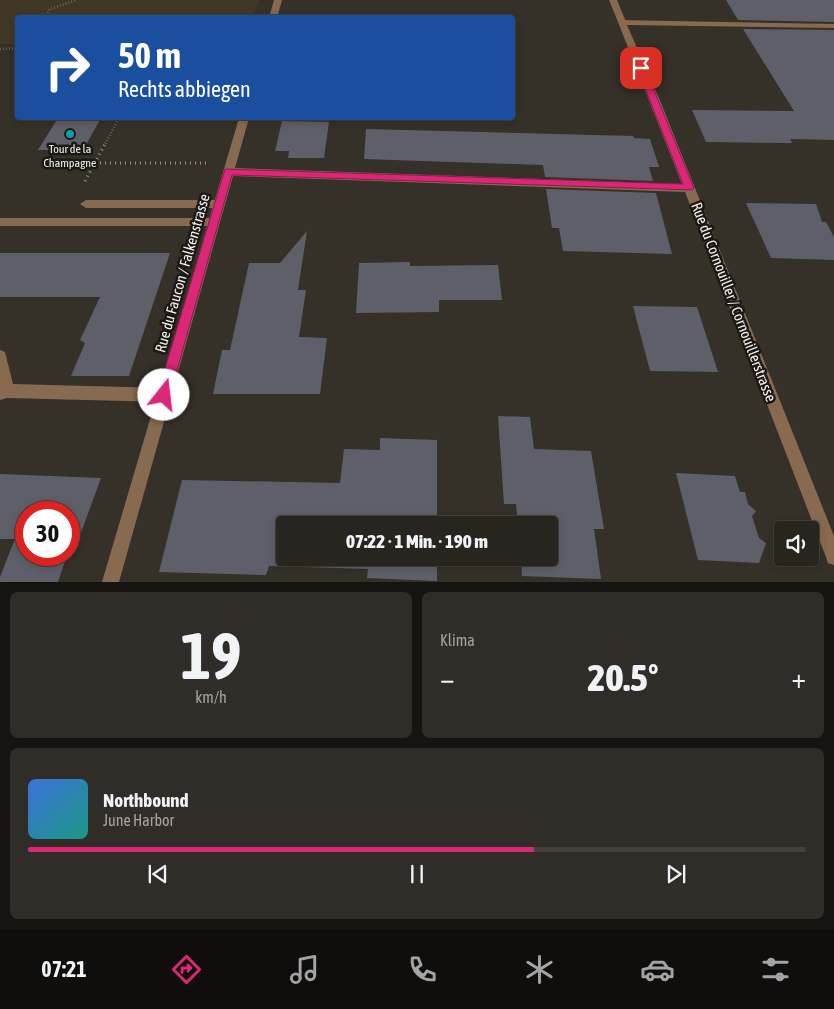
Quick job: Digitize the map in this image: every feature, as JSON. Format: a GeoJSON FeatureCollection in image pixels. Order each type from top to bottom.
{"type":"FeatureCollection","features":[{"type":"Feature","properties":{"kind":"street"},"geometry":{"type":"LineString","coordinates":[[274,15],[278,0]]}},
{"type":"Feature","properties":{"kind":"street","name":"Rue du Cornouiller / Cornouillerstrasse"},"geometry":{"type":"LineString","coordinates":[[613,0],[834,557]]}},
{"type":"Feature","properties":{"kind":"street"},"geometry":{"type":"LineString","coordinates":[[622,22],[834,26]]}},
{"type":"Feature","properties":{"kind":"street","name":"Rue du Faucon / Falkenstrasse"},"geometry":{"type":"LineString","coordinates":[[110,582],[243,120]]}},
{"type":"Feature","properties":{"kind":"street"},"geometry":{"type":"LineString","coordinates":[[228,172],[689,188]]}},
{"type":"Feature","properties":{"kind":"street"},"geometry":{"type":"LineString","coordinates":[[86,204],[219,204]]}},
{"type":"Feature","properties":{"kind":"street"},"geometry":{"type":"LineString","coordinates":[[0,222],[214,222]]}},
{"type":"Feature","properties":{"kind":"street"},"geometry":{"type":"LineString","coordinates":[[0,356],[4,392],[164,395]]}},
{"type":"Feature","properties":{"kind":"path"},"geometry":{"type":"LineString","coordinates":[[47,15],[50,9],[77,0]]}},
{"type":"Feature","properties":{"kind":"path"},"geometry":{"type":"LineString","coordinates":[[0,48],[15,48]]}},
{"type":"Feature","properties":{"kind":"path"},"geometry":{"type":"LineString","coordinates":[[64,222],[118,120]]}},
{"type":"Feature","properties":{"kind":"path"},"geometry":{"type":"LineString","coordinates":[[95,163],[212,162]]}},
{"type":"Feature","properties":{"kind":"shaded area"},"geometry":{"type":"Polygon","coordinates":[[[0,0],[258,0],[254,15],[15,15],[15,44],[0,44],[0,0]]]}},
{"type":"Feature","properties":{"kind":"building"},"geometry":{"type":"Polygon","coordinates":[[[726,0],[834,0],[834,22],[738,20],[726,0]]]}},
{"type":"Feature","properties":{"kind":"building"},"geometry":{"type":"Polygon","coordinates":[[[743,29],[834,30],[834,140],[790,139],[792,143],[706,142],[692,110],[794,111],[743,29]]]}},
{"type":"Feature","properties":{"kind":"building","name":"Tour de la Champagne"},"geometry":{"type":"Polygon","coordinates":[[[57,120],[100,120],[83,150],[38,150],[57,120]]]}},
{"type":"Feature","properties":{"kind":"building"},"geometry":{"type":"Polygon","coordinates":[[[282,121],[329,122],[324,158],[288,158],[289,151],[275,151],[282,121]]]}},
{"type":"Feature","properties":{"kind":"building"},"geometry":{"type":"Polygon","coordinates":[[[366,129],[633,136],[634,138],[650,139],[659,167],[649,167],[653,181],[545,177],[543,165],[364,159],[366,129]]]}},
{"type":"Feature","properties":{"kind":"building"},"geometry":{"type":"Polygon","coordinates":[[[546,189],[656,193],[672,254],[563,251],[559,228],[552,228],[546,189]]]}},
{"type":"Feature","properties":{"kind":"building"},"geometry":{"type":"Polygon","coordinates":[[[746,203],[816,204],[822,222],[826,222],[834,237],[834,260],[771,258],[746,203]]]}},
{"type":"Feature","properties":{"kind":"building"},"geometry":{"type":"Polygon","coordinates":[[[307,231],[298,290],[306,290],[299,337],[327,338],[320,394],[213,394],[222,350],[230,350],[249,263],[280,263],[307,231]]]}},
{"type":"Feature","properties":{"kind":"building"},"geometry":{"type":"Polygon","coordinates":[[[0,253],[170,253],[129,376],[71,376],[85,343],[80,340],[100,297],[0,297],[0,253]]]}},
{"type":"Feature","properties":{"kind":"building"},"geometry":{"type":"Polygon","coordinates":[[[410,262],[410,266],[498,265],[502,300],[439,300],[439,312],[356,313],[359,263],[410,262]]]}},
{"type":"Feature","properties":{"kind":"building"},"geometry":{"type":"Polygon","coordinates":[[[633,306],[697,307],[718,372],[650,371],[633,306]]]}},
{"type":"Feature","properties":{"kind":"building"},"geometry":{"type":"Polygon","coordinates":[[[498,416],[530,417],[534,449],[591,451],[604,529],[594,529],[601,579],[522,576],[521,566],[558,566],[558,516],[517,516],[516,504],[504,504],[498,416]]]}},
{"type":"Feature","properties":{"kind":"building"},"geometry":{"type":"Polygon","coordinates":[[[380,438],[437,440],[437,516],[276,516],[276,566],[437,566],[437,581],[367,578],[368,569],[269,566],[266,575],[159,572],[182,480],[340,483],[344,449],[380,450],[380,438]]]}},
{"type":"Feature","properties":{"kind":"building"},"geometry":{"type":"Polygon","coordinates":[[[676,473],[735,476],[740,492],[745,492],[748,504],[756,511],[752,516],[759,538],[766,543],[759,563],[698,560],[676,473]]]}},
{"type":"Feature","properties":{"kind":"building"},"geometry":{"type":"Polygon","coordinates":[[[0,474],[101,478],[80,535],[80,501],[15,501],[15,539],[0,539],[0,474]]]}},
{"type":"Feature","properties":{"kind":"building"},"geometry":{"type":"Polygon","coordinates":[[[15,539],[15,566],[63,566],[58,582],[0,582],[0,577],[15,539]]]}},
{"type":"Feature","properties":{"kind":"place","name":"Tour de la Champagne"},"geometry":{"type":"Point","coordinates":[70,134]}},
{"type":"Feature","properties":{"kind":"route"},"geometry":{"type":"LineString","coordinates":[[164,395],[228,172],[689,188],[641,68]]}}]}
